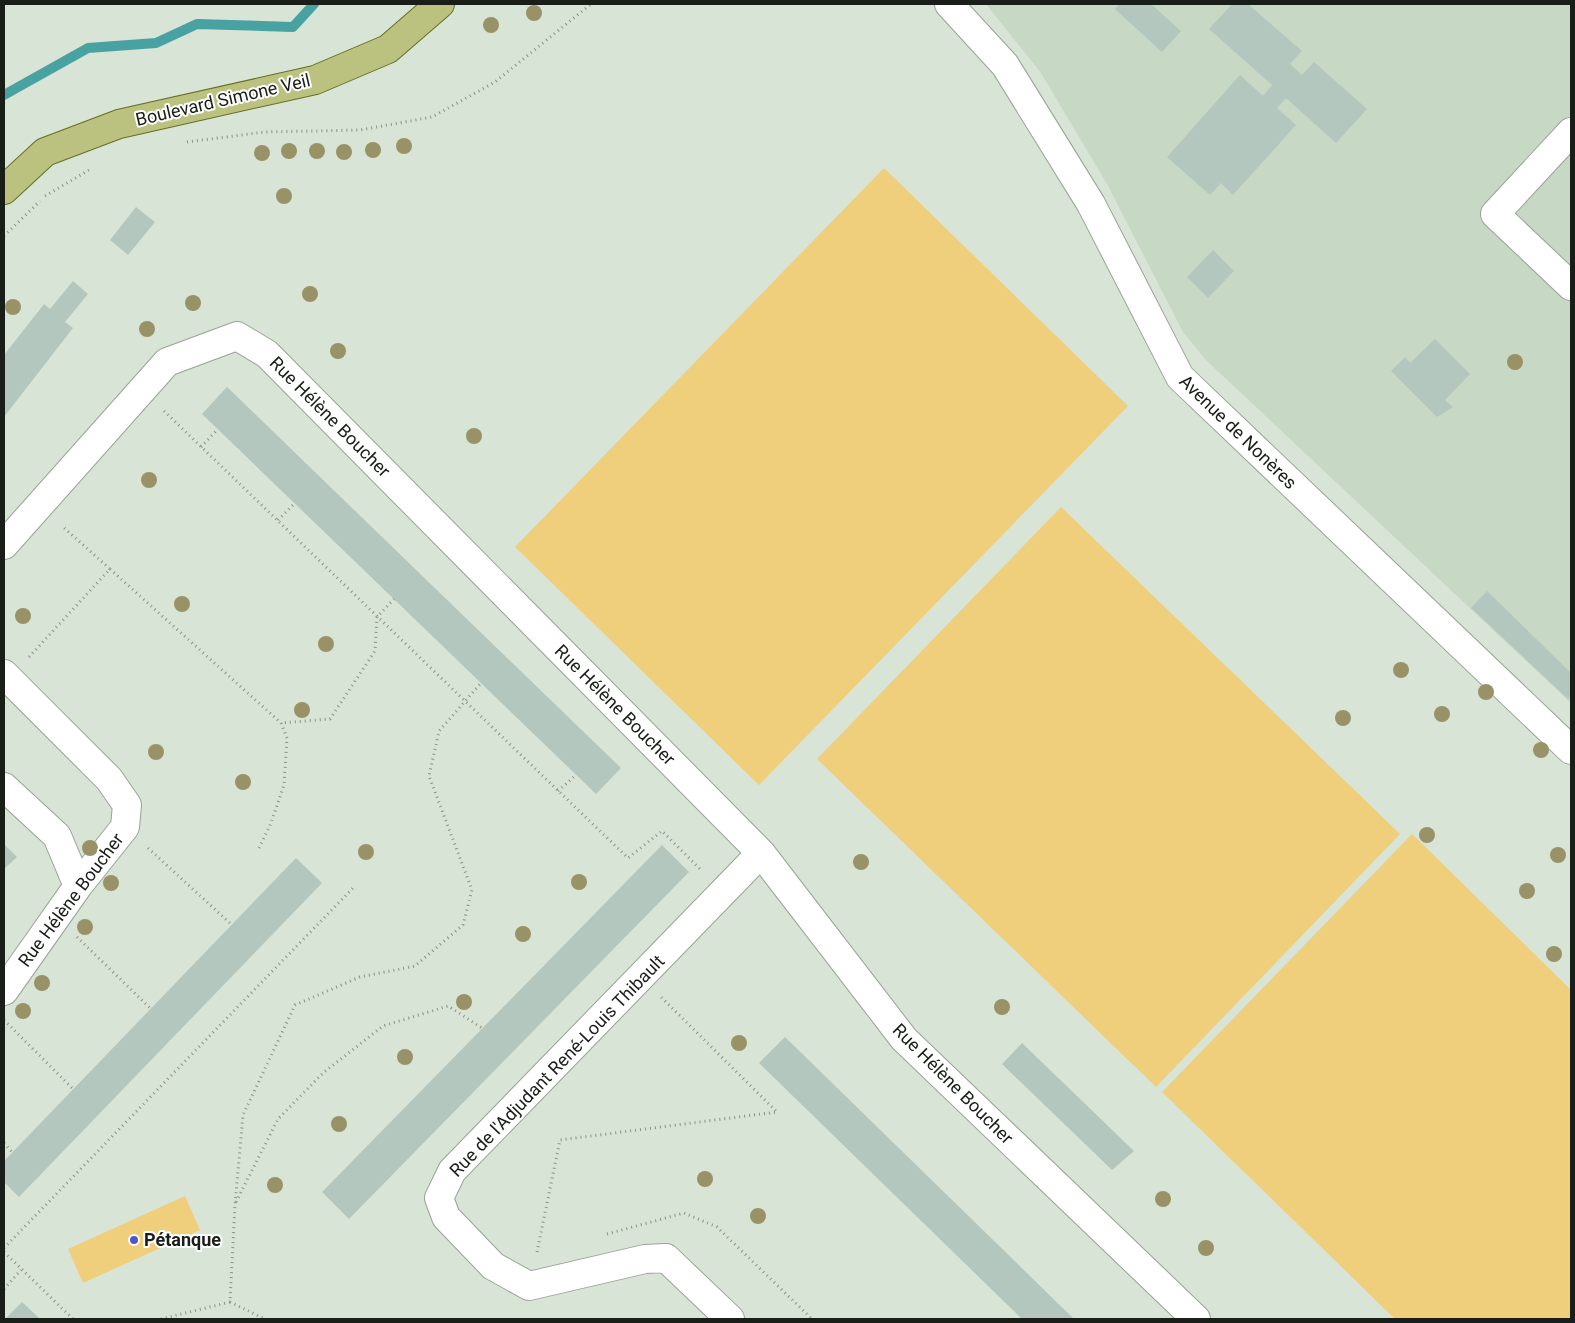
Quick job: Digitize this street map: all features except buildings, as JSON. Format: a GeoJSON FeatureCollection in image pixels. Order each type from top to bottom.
{"type":"FeatureCollection","features":[{"type":"Feature","properties":{"kind":"main road","name":"Boulevard Simone Veil"},"geometry":{"type":"LineString","coordinates":[[4,190],[45,152],[119,124],[315,80],[370,57],[388,49],[440,4]]}},
{"type":"Feature","properties":{"kind":"street","name":"Avenue de Nonères"},"geometry":{"type":"LineString","coordinates":[[949,4],[1005,65],[1076,179],[1091,204],[1180,377],[1571,750]]}},
{"type":"Feature","properties":{"kind":"street"},"geometry":{"type":"LineString","coordinates":[[1571,132],[1495,214],[1571,286]]}},
{"type":"Feature","properties":{"kind":"street","name":"Rue Hélène Boucher"},"geometry":{"type":"LineString","coordinates":[[4,545],[167,362],[237,336],[267,354],[762,853],[904,1040],[1196,1319]]}},
{"type":"Feature","properties":{"kind":"street","name":"Rue Hélène Boucher"},"geometry":{"type":"LineString","coordinates":[[4,991],[78,886],[125,827],[128,805],[110,779],[6,677]]}},
{"type":"Feature","properties":{"kind":"street"},"geometry":{"type":"LineString","coordinates":[[4,787],[57,836],[78,886]]}},
{"type":"Feature","properties":{"kind":"street","name":"Rue de l'Adjudant René-Louis Thibault"},"geometry":{"type":"LineString","coordinates":[[730,1319],[666,1258],[645,1259],[529,1286],[493,1266],[446,1217],[440,1198],[452,1171],[762,853]]}},
{"type":"Feature","properties":{"kind":"path"},"geometry":{"type":"LineString","coordinates":[[179,143],[265,132],[360,130],[432,117],[495,82],[590,4]]}},
{"type":"Feature","properties":{"kind":"path"},"geometry":{"type":"LineString","coordinates":[[4,236],[47,194],[95,166]]}},
{"type":"Feature","properties":{"kind":"path"},"geometry":{"type":"LineString","coordinates":[[142,389],[628,858],[662,831],[724,892]]}},
{"type":"Feature","properties":{"kind":"path"},"geometry":{"type":"LineString","coordinates":[[201,447],[218,429]]}},
{"type":"Feature","properties":{"kind":"path"},"geometry":{"type":"LineString","coordinates":[[278,520],[295,504]]}},
{"type":"Feature","properties":{"kind":"path"},"geometry":{"type":"LineString","coordinates":[[40,505],[281,723],[287,738],[284,785],[271,824],[259,848]]}},
{"type":"Feature","properties":{"kind":"path"},"geometry":{"type":"LineString","coordinates":[[6,677],[110,568]]}},
{"type":"Feature","properties":{"kind":"path"},"geometry":{"type":"LineString","coordinates":[[281,723],[330,719],[374,651],[377,617],[394,599]]}},
{"type":"Feature","properties":{"kind":"path"},"geometry":{"type":"LineString","coordinates":[[230,1302],[235,1205],[243,1115],[295,1005],[360,978],[415,966],[463,925],[472,890],[430,776],[439,731],[481,683]]}},
{"type":"Feature","properties":{"kind":"path"},"geometry":{"type":"LineString","coordinates":[[558,790],[576,775]]}},
{"type":"Feature","properties":{"kind":"path"},"geometry":{"type":"LineString","coordinates":[[125,827],[232,925]]}},
{"type":"Feature","properties":{"kind":"path"},"geometry":{"type":"LineString","coordinates":[[4,1248],[354,887]]}},
{"type":"Feature","properties":{"kind":"path"},"geometry":{"type":"LineString","coordinates":[[57,917],[150,1009]]}},
{"type":"Feature","properties":{"kind":"path"},"geometry":{"type":"LineString","coordinates":[[537,1253],[560,1140],[777,1112],[641,978]]}},
{"type":"Feature","properties":{"kind":"path"},"geometry":{"type":"LineString","coordinates":[[235,1205],[278,1119],[323,1073],[383,1026],[448,1006],[482,1028]]}},
{"type":"Feature","properties":{"kind":"path"},"geometry":{"type":"LineString","coordinates":[[4,1020],[73,1089]]}},
{"type":"Feature","properties":{"kind":"path"},"geometry":{"type":"LineString","coordinates":[[4,1143],[12,1152]]}},
{"type":"Feature","properties":{"kind":"path"},"geometry":{"type":"LineString","coordinates":[[4,1252],[73,1319]]}},
{"type":"Feature","properties":{"kind":"path"},"geometry":{"type":"LineString","coordinates":[[4,1289],[22,1270]]}},
{"type":"Feature","properties":{"kind":"path"},"geometry":{"type":"LineString","coordinates":[[161,1319],[230,1302],[266,1319]]}},
{"type":"Feature","properties":{"kind":"shaded area"},"geometry":{"type":"Polygon","coordinates":[[[986,4],[1571,4],[1571,703],[1206,360],[1183,332],[1107,184],[1041,73],[986,4]]]}},
{"type":"Feature","properties":{"kind":"shaded area"},"geometry":{"type":"Polygon","coordinates":[[[884,168],[1128,406],[759,785],[515,547],[884,168]]]}},
{"type":"Feature","properties":{"kind":"shaded area"},"geometry":{"type":"Polygon","coordinates":[[[1061,507],[1400,834],[1156,1087],[817,759],[1061,507]]]}},
{"type":"Feature","properties":{"kind":"shaded area"},"geometry":{"type":"Polygon","coordinates":[[[1412,834],[1571,990],[1571,1319],[1395,1319],[1162,1092],[1412,834]]]}},
{"type":"Feature","properties":{"kind":"shaded area","name":"Pétanque"},"geometry":{"type":"Polygon","coordinates":[[[185,1196],[200,1230],[83,1283],[68,1249],[185,1196]]]}},
{"type":"Feature","properties":{"kind":"waterway"},"geometry":{"type":"LineString","coordinates":[[4,95],[88,48],[156,43],[197,24],[293,27],[314,4]]}},
{"type":"Feature","properties":{"kind":"place","name":"Pétanque"},"geometry":{"type":"Point","coordinates":[134,1240]}}]}
